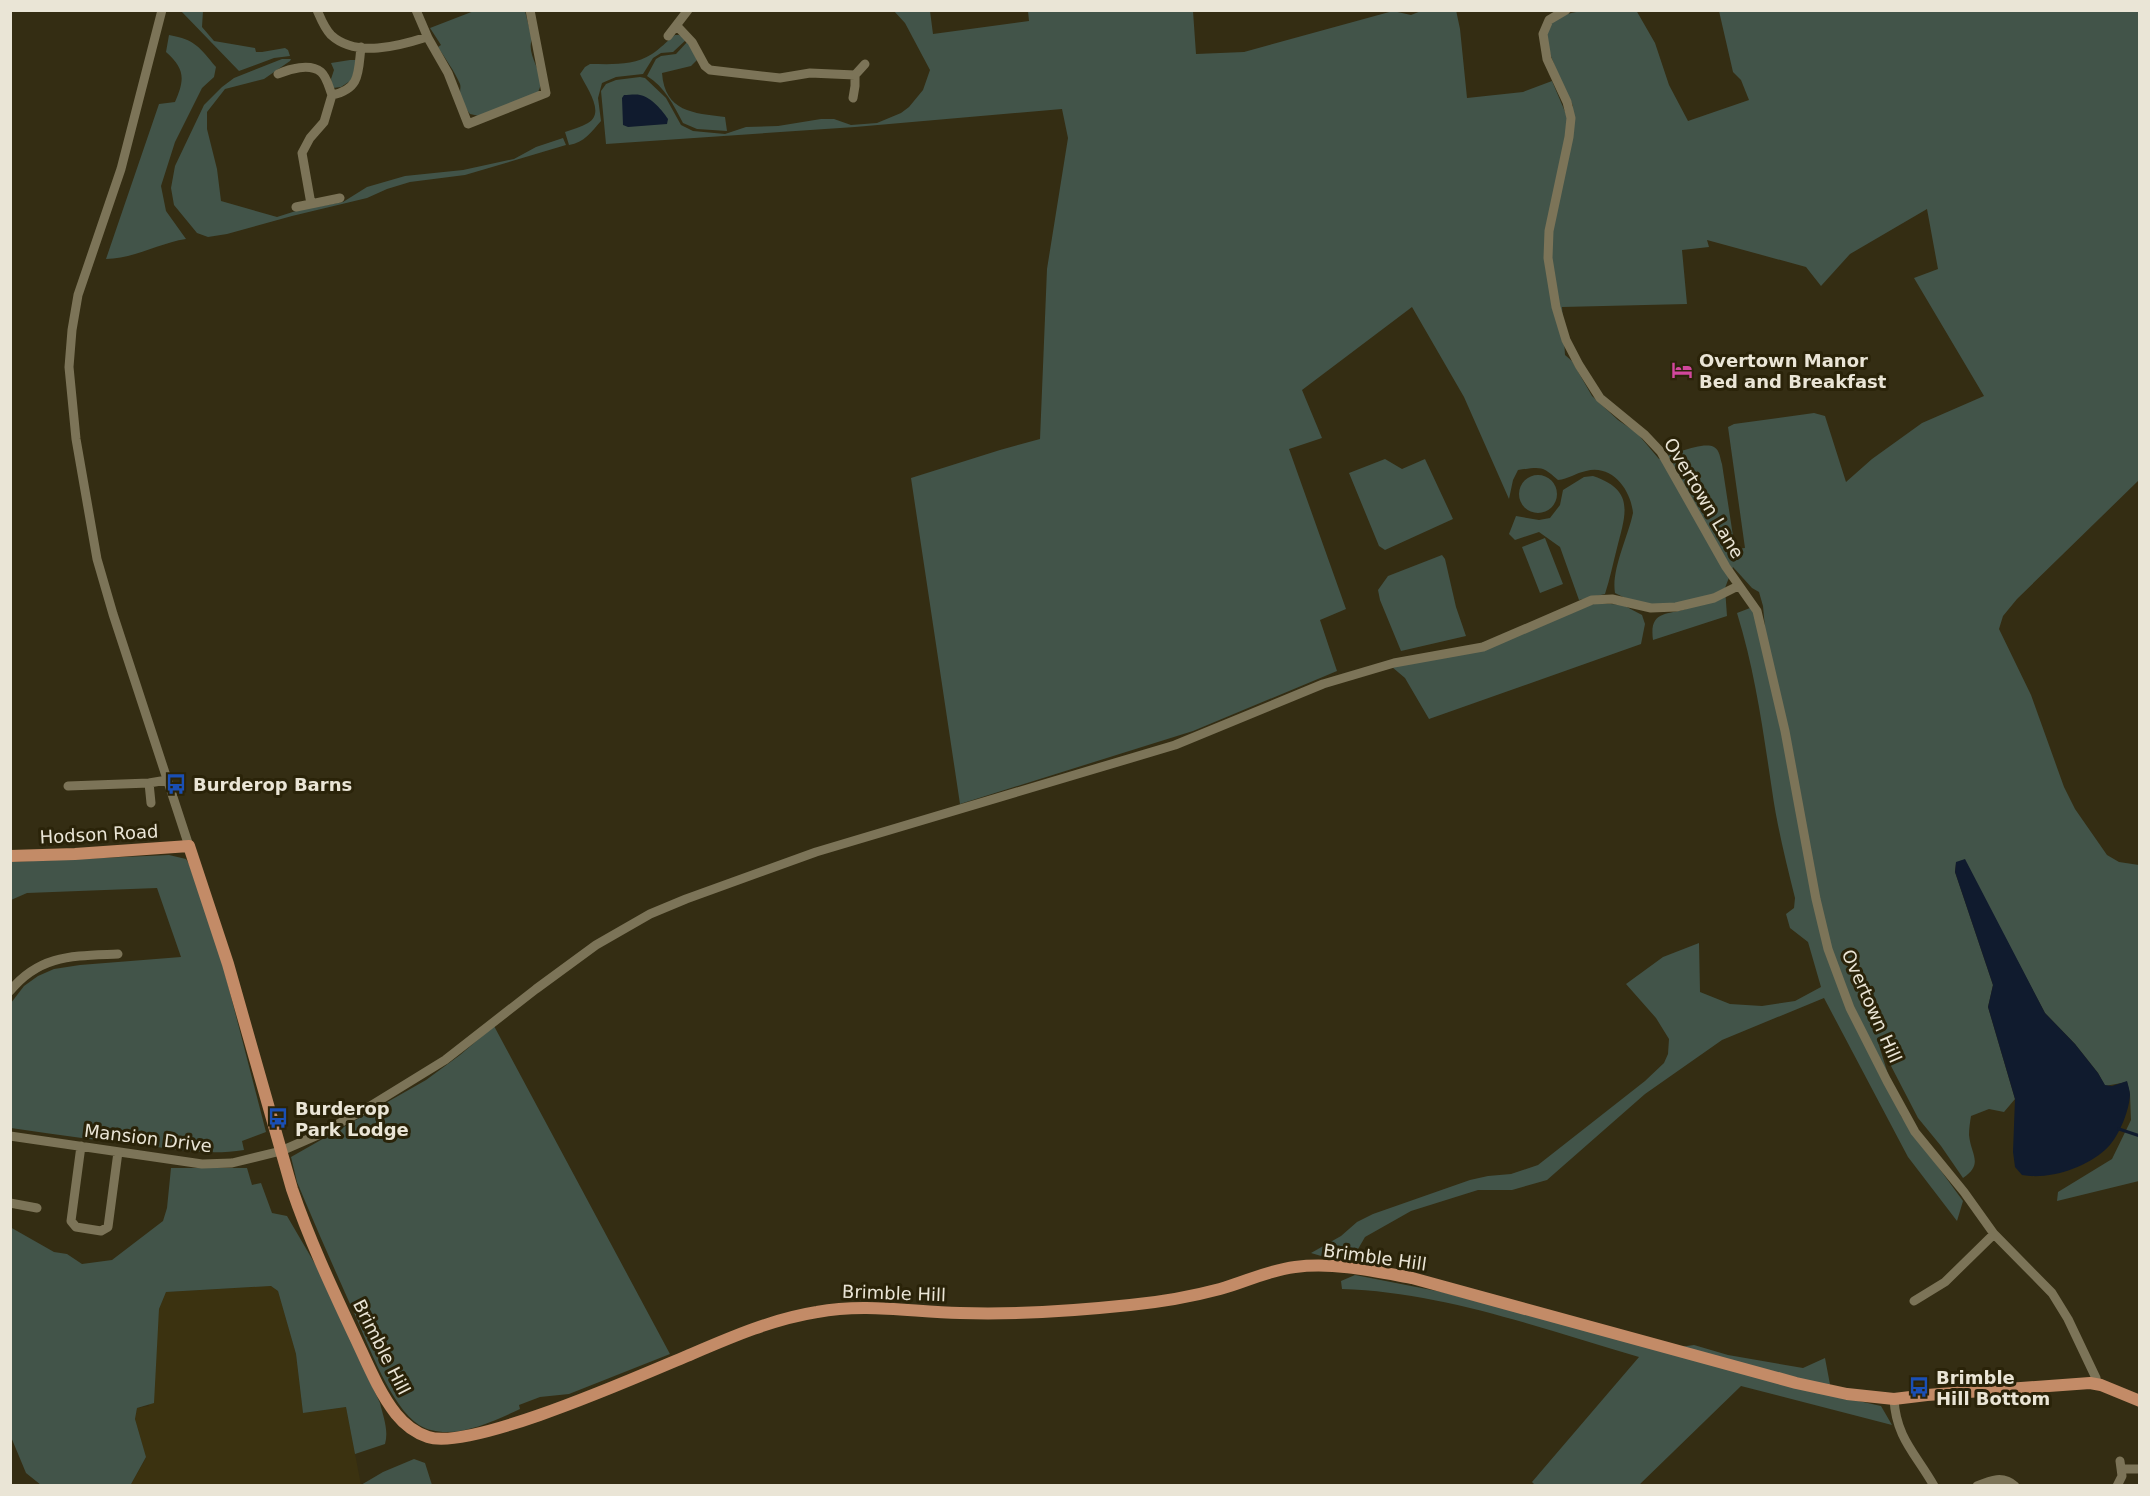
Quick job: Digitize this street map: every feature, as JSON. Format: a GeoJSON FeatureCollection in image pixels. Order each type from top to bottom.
{"type":"FeatureCollection","features":[{"type":"Feature","properties":{"kind":"main road","name":"Brimble Hill"},"geometry":{"type":"LineString","coordinates":[[189,846],[228,964],[292,1189],[313,1245],[382,1392],[405,1424],[426,1437],[435,1439],[467,1437],[495,1430],[626,1382],[757,1328],[818,1311],[869,1307],[1005,1314],[1128,1305],[1188,1297],[1281,1269],[1315,1266],[1359,1269],[1412,1278],[1797,1383],[1848,1394],[1894,1400],[1927,1395],[2097,1384]]}},
{"type":"Feature","properties":{"kind":"main road","name":"Hodson Road"},"geometry":{"type":"LineString","coordinates":[[10,856],[189,846]]}},
{"type":"Feature","properties":{"kind":"main road"},"geometry":{"type":"LineString","coordinates":[[2097,1384],[2139,1401]]}},
{"type":"Feature","properties":{"kind":"street"},"geometry":{"type":"LineString","coordinates":[[162,10],[121,169],[78,295],[69,367],[73,421],[93,544],[110,605],[189,846]]}},
{"type":"Feature","properties":{"kind":"street"},"geometry":{"type":"LineString","coordinates":[[317,10],[325,27],[339,41],[361,46],[393,47],[427,37]]}},
{"type":"Feature","properties":{"kind":"street"},"geometry":{"type":"LineString","coordinates":[[416,10],[427,37],[448,73],[468,124],[546,93],[532,11]]}},
{"type":"Feature","properties":{"kind":"street","name":"Overtown Lane"},"geometry":{"type":"LineString","coordinates":[[1566,10],[1549,20],[1543,34],[1547,59],[1567,102],[1571,118],[1548,245],[1549,270],[1556,307],[1569,346],[1594,390],[1606,404],[1645,435],[1661,452],[1738,586]]}},
{"type":"Feature","properties":{"kind":"street"},"geometry":{"type":"LineString","coordinates":[[668,36],[689,11]]}},
{"type":"Feature","properties":{"kind":"street"},"geometry":{"type":"LineString","coordinates":[[677,26],[692,42],[705,66],[710,70],[780,78],[810,73],[855,75]]}},
{"type":"Feature","properties":{"kind":"street"},"geometry":{"type":"LineString","coordinates":[[332,95],[346,91],[354,84],[361,46]]}},
{"type":"Feature","properties":{"kind":"street"},"geometry":{"type":"LineString","coordinates":[[853,98],[855,75],[865,64]]}},
{"type":"Feature","properties":{"kind":"street"},"geometry":{"type":"LineString","coordinates":[[278,74],[298,68],[319,70],[332,95],[324,122],[310,138],[302,153],[301,159],[311,204]]}},
{"type":"Feature","properties":{"kind":"street"},"geometry":{"type":"LineString","coordinates":[[296,207],[340,198]]}},
{"type":"Feature","properties":{"kind":"street","name":"Mansion Drive"},"geometry":{"type":"LineString","coordinates":[[11,1138],[202,1164],[232,1163],[281,1151],[320,1134],[414,1080],[445,1060],[536,988],[596,945],[650,914],[686,899],[816,852],[1176,745],[1323,684],[1404,661],[1483,647],[1592,600],[1612,599],[1651,608],[1676,607],[1714,598],[1738,586]]}},
{"type":"Feature","properties":{"kind":"street","name":"Overtown Hill"},"geometry":{"type":"LineString","coordinates":[[1738,586],[1756,609],[1760,621],[1785,731],[1816,899],[1828,949],[1860,1028],[1909,1123],[1994,1234],[2052,1293],[2073,1330],[2097,1384]]}},
{"type":"Feature","properties":{"kind":"street"},"geometry":{"type":"LineString","coordinates":[[68,786],[149,783],[167,780]]}},
{"type":"Feature","properties":{"kind":"street"},"geometry":{"type":"LineString","coordinates":[[149,783],[151,803]]}},
{"type":"Feature","properties":{"kind":"street"},"geometry":{"type":"LineString","coordinates":[[10,992],[28,972],[51,961],[77,956],[118,954]]}},
{"type":"Feature","properties":{"kind":"street"},"geometry":{"type":"LineString","coordinates":[[81,1146],[71,1221],[76,1227],[101,1231],[108,1227],[118,1152]]}},
{"type":"Feature","properties":{"kind":"street"},"geometry":{"type":"LineString","coordinates":[[10,1203],[37,1208]]}},
{"type":"Feature","properties":{"kind":"street"},"geometry":{"type":"LineString","coordinates":[[1914,1301],[1945,1282],[1994,1234]]}},
{"type":"Feature","properties":{"kind":"street"},"geometry":{"type":"LineString","coordinates":[[1894,1400],[1895,1416],[1902,1434],[1934,1485]]}},
{"type":"Feature","properties":{"kind":"street"},"geometry":{"type":"LineString","coordinates":[[2117,1485],[2122,1476],[2121,1465],[2139,1469]]}},
{"type":"Feature","properties":{"kind":"street"},"geometry":{"type":"LineString","coordinates":[[1977,1485],[2000,1479],[2015,1485]]}},
{"type":"Feature","properties":{"kind":"shaded area"},"geometry":{"type":"Polygon","coordinates":[[[271,1286],[278,1291],[296,1354],[303,1413],[346,1407],[361,1485],[130,1486],[146,1458],[135,1419],[137,1408],[149,1406],[159,1309],[166,1292],[271,1286]]]}},
{"type":"Feature","properties":{"kind":"green space"},"geometry":{"type":"Polygon","coordinates":[[[1456,10],[1467,98],[1523,92],[1552,81],[1566,114],[1573,106],[1551,57],[1547,41],[1548,29],[1555,20],[1566,14],[1596,10],[1636,10],[1655,43],[1669,85],[1688,121],[1749,100],[1741,80],[1733,72],[1719,11],[2139,11],[2139,480],[2017,599],[2003,616],[1999,629],[2031,695],[2064,787],[2075,809],[2107,855],[2119,862],[2139,865],[2139,1181],[2057,1201],[2058,1192],[2112,1159],[2131,1120],[2127,1082],[2105,1086],[2098,1073],[2075,1044],[2045,1013],[1964,860],[1956,863],[1955,872],[1993,985],[1988,1007],[2015,1099],[2004,1112],[1989,1109],[1971,1116],[1969,1135],[1975,1164],[1963,1178],[1918,1118],[1877,1039],[1901,1116],[1963,1201],[1957,1221],[1908,1157],[1824,998],[1722,1040],[1645,1094],[1547,1180],[1512,1190],[1478,1190],[1411,1211],[1365,1237],[1354,1256],[1328,1258],[1311,1253],[1373,1214],[1470,1180],[1511,1174],[1538,1165],[1645,1081],[1664,1063],[1668,1054],[1669,1039],[1656,1018],[1626,984],[1663,957],[1699,943],[1700,992],[1730,1004],[1762,1006],[1795,1001],[1821,987],[1808,942],[1790,928],[1786,914],[1794,908],[1795,898],[1776,817],[1754,679],[1737,613],[1750,608],[1765,628],[1759,592],[1752,588],[1733,567],[1725,588],[1727,616],[1653,640],[1652,631],[1656,619],[1686,609],[1641,603],[1615,593],[1615,574],[1633,513],[1624,488],[1612,475],[1604,471],[1586,471],[1558,480],[1544,469],[1531,468],[1518,470],[1513,480],[1509,499],[1464,397],[1412,307],[1302,390],[1322,438],[1289,449],[1346,609],[1320,620],[1337,671],[1193,731],[960,804],[911,478],[1040,439],[1047,269],[1068,138],[1062,109],[855,127],[606,144],[601,91],[606,84],[616,80],[640,77],[645,78],[666,98],[681,125],[693,131],[725,134],[746,127],[778,126],[821,119],[834,119],[851,125],[877,123],[901,113],[923,90],[930,70],[905,23],[894,11],[930,11],[933,34],[1029,21],[1028,11],[1193,11],[1196,54],[1244,52],[1393,11],[1411,15],[1421,11],[1456,10]],[[1927,209],[1850,254],[1821,286],[1806,267],[1707,240],[1709,247],[1682,250],[1687,304],[1562,307],[1565,355],[1572,361],[1592,396],[1618,420],[1637,433],[1659,459],[1695,447],[1716,448],[1722,464],[1735,549],[1745,548],[1728,427],[1734,424],[1814,413],[1825,416],[1846,482],[1872,459],[1922,423],[1984,396],[1914,278],[1938,269],[1927,209]]]}},
{"type":"Feature","properties":{"kind":"green space"},"geometry":{"type":"Polygon","coordinates":[[[181,11],[203,11],[202,27],[214,41],[255,48],[256,52],[285,48],[290,56],[274,58],[239,71],[181,11]]]}},
{"type":"Feature","properties":{"kind":"green space"},"geometry":{"type":"Polygon","coordinates":[[[474,11],[525,11],[532,39],[531,52],[540,79],[538,92],[479,116],[470,114],[463,104],[460,84],[438,47],[441,45],[430,28],[474,11]]]}},
{"type":"Feature","properties":{"kind":"green space"},"geometry":{"type":"Polygon","coordinates":[[[169,35],[185,39],[196,45],[216,67],[214,77],[202,88],[175,142],[161,186],[166,211],[186,239],[126,256],[106,259],[159,104],[175,102],[182,81],[180,69],[166,52],[169,35]]]}},
{"type":"Feature","properties":{"kind":"green space"},"geometry":{"type":"Polygon","coordinates":[[[675,35],[687,39],[673,52],[661,53],[653,58],[643,74],[616,77],[602,83],[598,98],[601,121],[583,139],[569,145],[565,132],[588,123],[593,119],[595,113],[593,100],[580,74],[585,67],[590,64],[637,61],[655,52],[675,35]]]}},
{"type":"Feature","properties":{"kind":"green space"},"geometry":{"type":"Polygon","coordinates":[[[688,41],[697,60],[691,66],[662,73],[664,86],[675,103],[683,108],[692,112],[725,117],[727,131],[697,129],[683,123],[664,91],[647,76],[656,59],[676,54],[688,41]]]}},
{"type":"Feature","properties":{"kind":"green space"},"geometry":{"type":"Polygon","coordinates":[[[282,59],[291,59],[264,79],[225,89],[207,112],[207,129],[217,169],[221,201],[277,217],[299,210],[343,202],[367,187],[405,176],[463,170],[514,159],[536,147],[563,138],[566,145],[465,175],[410,182],[367,198],[227,234],[208,237],[197,233],[174,205],[171,188],[175,166],[204,105],[234,78],[282,59]]]}},
{"type":"Feature","properties":{"kind":"green space"},"geometry":{"type":"Polygon","coordinates":[[[356,60],[353,79],[341,87],[333,88],[331,79],[334,70],[331,63],[356,60]]]}},
{"type":"Feature","properties":{"kind":"green space"},"geometry":{"type":"Polygon","coordinates":[[[1385,459],[1402,469],[1425,459],[1453,519],[1385,550],[1379,546],[1349,473],[1385,459]]]}},
{"type":"Feature","properties":{"kind":"green space"},"geometry":{"type":"Polygon","coordinates":[[[1538,475],[1551,481],[1557,494],[1551,507],[1538,513],[1525,507],[1519,494],[1525,481],[1538,475]]]}},
{"type":"Feature","properties":{"kind":"green space"},"geometry":{"type":"Polygon","coordinates":[[[1593,476],[1616,488],[1621,496],[1624,504],[1623,524],[1605,594],[1579,600],[1560,547],[1539,532],[1515,540],[1509,534],[1516,516],[1539,520],[1550,518],[1560,505],[1563,490],[1584,477],[1593,476]]]}},
{"type":"Feature","properties":{"kind":"green space"},"geometry":{"type":"Polygon","coordinates":[[[1545,538],[1563,584],[1540,593],[1522,547],[1545,538]]]}},
{"type":"Feature","properties":{"kind":"green space"},"geometry":{"type":"Polygon","coordinates":[[[1442,555],[1466,636],[1401,651],[1378,590],[1388,576],[1442,555]]]}},
{"type":"Feature","properties":{"kind":"green space"},"geometry":{"type":"Polygon","coordinates":[[[1598,603],[1623,605],[1642,615],[1645,624],[1641,644],[1429,719],[1405,678],[1392,667],[1442,657],[1598,603]]]}},
{"type":"Feature","properties":{"kind":"green space"},"geometry":{"type":"Polygon","coordinates":[[[169,855],[186,859],[189,864],[219,950],[266,1132],[242,1141],[244,1150],[211,1152],[120,1143],[11,1128],[11,1003],[24,986],[54,969],[181,957],[157,888],[27,893],[11,900],[10,862],[169,855]]]}},
{"type":"Feature","properties":{"kind":"green space"},"geometry":{"type":"Polygon","coordinates":[[[494,1026],[670,1354],[569,1394],[540,1397],[519,1405],[520,1409],[484,1425],[443,1432],[419,1425],[399,1404],[390,1390],[311,1215],[297,1182],[291,1157],[426,1080],[494,1026]]]}},
{"type":"Feature","properties":{"kind":"green space"},"geometry":{"type":"Polygon","coordinates":[[[171,1168],[247,1168],[252,1185],[261,1183],[272,1213],[287,1216],[318,1269],[380,1403],[386,1428],[385,1444],[355,1454],[346,1407],[303,1413],[296,1354],[278,1291],[271,1286],[166,1292],[159,1309],[154,1403],[137,1408],[135,1419],[146,1457],[130,1486],[41,1485],[26,1473],[11,1437],[10,1227],[54,1252],[67,1254],[82,1264],[112,1260],[163,1221],[167,1208],[171,1168]]]}},
{"type":"Feature","properties":{"kind":"green space"},"geometry":{"type":"Polygon","coordinates":[[[1355,1275],[1442,1292],[1658,1350],[1694,1345],[1728,1355],[1803,1368],[1825,1358],[1832,1395],[1881,1406],[1892,1425],[1741,1386],[1639,1485],[1535,1485],[1532,1482],[1639,1357],[1455,1304],[1380,1292],[1342,1289],[1341,1281],[1355,1275]]]}},
{"type":"Feature","properties":{"kind":"green space"},"geometry":{"type":"Polygon","coordinates":[[[414,1459],[425,1463],[432,1485],[361,1485],[383,1472],[414,1459]]]}},
{"type":"Feature","properties":{"kind":"water"},"geometry":{"type":"Polygon","coordinates":[[[624,95],[648,98],[666,116],[667,124],[628,127],[623,125],[622,98],[624,95]]]}},
{"type":"Feature","properties":{"kind":"water"},"geometry":{"type":"Polygon","coordinates":[[[1965,859],[2045,1013],[2075,1044],[2105,1085],[2112,1086],[2127,1081],[2130,1093],[2129,1102],[2122,1125],[2110,1145],[2087,1162],[2066,1171],[2032,1176],[2022,1175],[2015,1167],[2013,1152],[2015,1099],[1988,1007],[1993,985],[1955,872],[1956,862],[1965,859]]]}},
{"type":"Feature","properties":{"kind":"waterway"},"geometry":{"type":"LineString","coordinates":[[2119,1129],[2140,1136]]}},
{"type":"Feature","properties":{"kind":"place","name":"Overtown Manor Bed and Breakfast"},"geometry":{"type":"Point","coordinates":[1682,370]}},
{"type":"Feature","properties":{"kind":"place","name":"Burderop Barns"},"geometry":{"type":"Point","coordinates":[176,784]}},
{"type":"Feature","properties":{"kind":"place","name":"Burderop Park Lodge"},"geometry":{"type":"Point","coordinates":[278,1118]}},
{"type":"Feature","properties":{"kind":"place","name":"Brimble Hill Bottom"},"geometry":{"type":"Point","coordinates":[1919,1387]}}]}
